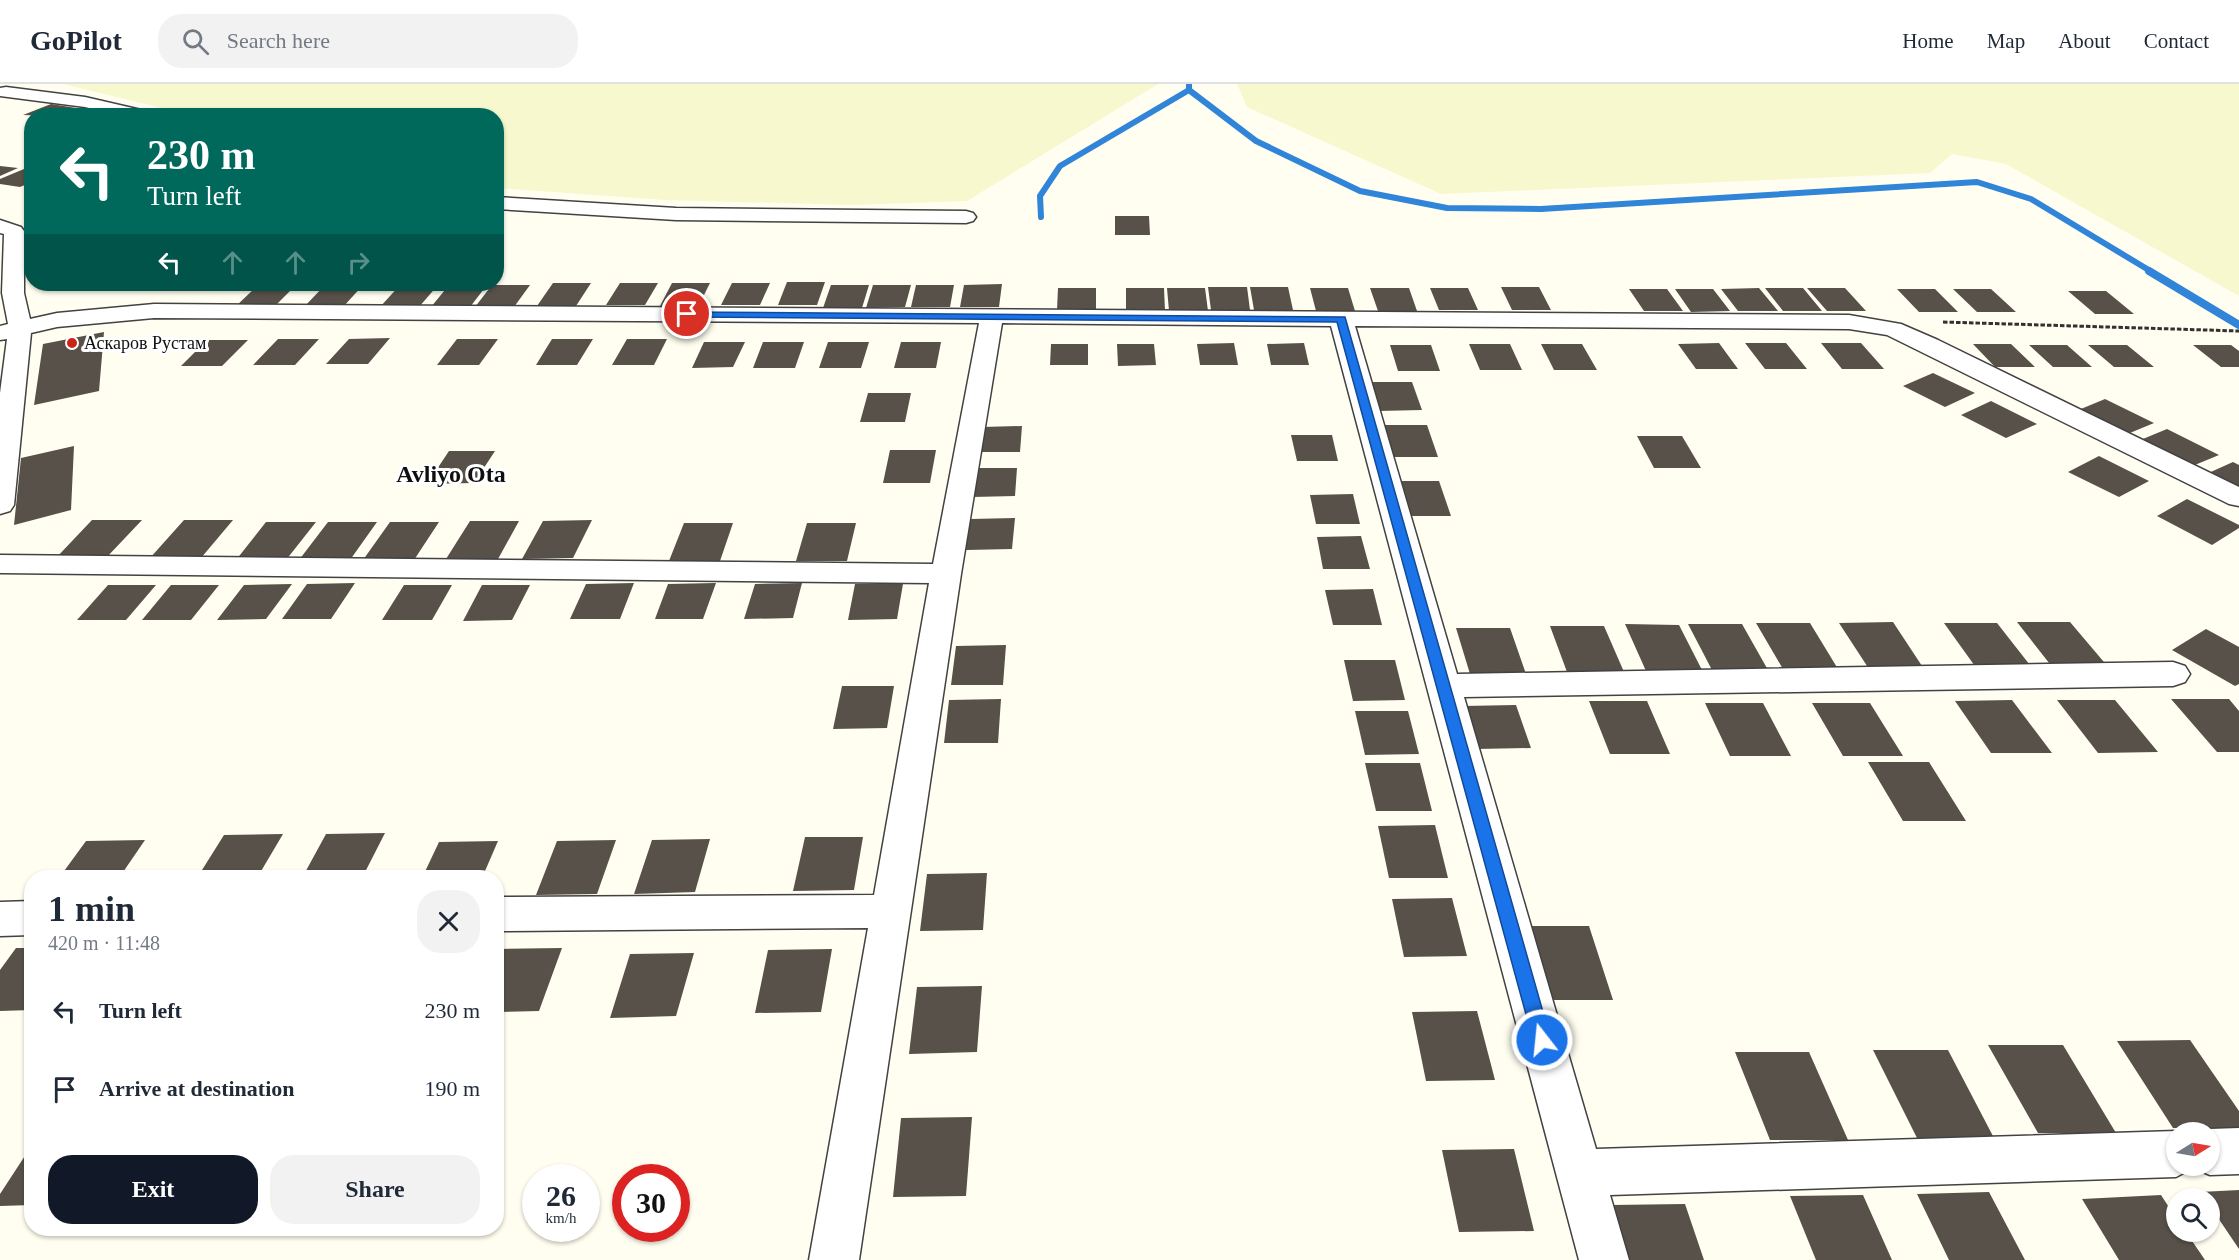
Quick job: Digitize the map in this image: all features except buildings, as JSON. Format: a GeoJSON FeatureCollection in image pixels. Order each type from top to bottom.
{"type":"FeatureCollection","features":[{"type":"Feature","properties":{"kind":"street"},"geometry":{"type":"LineString","coordinates":[[3,94],[24,84]]}},
{"type":"Feature","properties":{"kind":"street"},"geometry":{"type":"LineString","coordinates":[[3,94],[85,102],[110,108]]}},
{"type":"Feature","properties":{"kind":"street"},"geometry":{"type":"LineString","coordinates":[[504,203],[676,214],[966,217]]}},
{"type":"Feature","properties":{"kind":"street"},"geometry":{"type":"LineString","coordinates":[[0,226],[14,231],[13,293],[0,505]]}},
{"type":"Feature","properties":{"kind":"street"},"geometry":{"type":"LineString","coordinates":[[10,330],[92,315],[165,311],[1834,321],[1893,329],[1957,358],[2239,498]]}},
{"type":"Feature","properties":{"kind":"street"},"geometry":{"type":"LineString","coordinates":[[834,1260],[946,574],[992,315]]}},
{"type":"Feature","properties":{"kind":"street"},"geometry":{"type":"LineString","coordinates":[[1341,319],[1604,1260]]}},
{"type":"Feature","properties":{"kind":"street"},"geometry":{"type":"LineString","coordinates":[[0,564],[946,574]]}},
{"type":"Feature","properties":{"kind":"street"},"geometry":{"type":"LineString","coordinates":[[1443,686],[2173,674]]}},
{"type":"Feature","properties":{"kind":"street"},"geometry":{"type":"LineString","coordinates":[[504,914],[891,911]]}},
{"type":"Feature","properties":{"kind":"street"},"geometry":{"type":"LineString","coordinates":[[0,919],[24,918]]}},
{"type":"Feature","properties":{"kind":"street"},"geometry":{"type":"LineString","coordinates":[[2220,1152],[2239,1151]]}},
{"type":"Feature","properties":{"kind":"street"},"geometry":{"type":"LineString","coordinates":[[1579,1173],[2166,1154]]}},
{"type":"Feature","properties":{"kind":"path"},"geometry":{"type":"LineString","coordinates":[[1893,329],[1920,321],[2239,331]]}},
{"type":"Feature","properties":{"kind":"green space"},"geometry":{"type":"Polygon","coordinates":[[[63,84],[1158,84],[967,201],[851,205],[665,200],[504,188],[504,108],[162,108],[63,84]]]}},
{"type":"Feature","properties":{"kind":"green space"},"geometry":{"type":"Polygon","coordinates":[[[1237,84],[2239,84],[2239,296],[2006,164],[1952,154],[1930,173],[1441,194],[1247,107],[1237,84]]]}},
{"type":"Feature","properties":{"kind":"waterway"},"geometry":{"type":"LineString","coordinates":[[1189,84],[1189,90]]}},
{"type":"Feature","properties":{"kind":"waterway"},"geometry":{"type":"LineString","coordinates":[[1041,217],[1040,196],[1060,166],[1189,90]]}},
{"type":"Feature","properties":{"kind":"waterway"},"geometry":{"type":"LineString","coordinates":[[1189,90],[1256,141],[1360,191],[1447,208],[1541,209],[1977,182],[2031,199],[2152,272]]}},
{"type":"Feature","properties":{"kind":"waterway"},"geometry":{"type":"LineString","coordinates":[[2149,271],[2239,325]]}},
{"type":"Feature","properties":{"kind":"place","name":"Аскаров Рустам"},"geometry":{"type":"Point","coordinates":[72,343]}},
{"type":"Feature","properties":{"kind":"district","name":"Avliyo Ota"},"geometry":{"type":"Point","coordinates":[451,474]}},
{"type":"Feature","properties":{"kind":"route"},"geometry":{"type":"LineString","coordinates":[[687,314],[1341,319],[1542,1040]]}}]}
